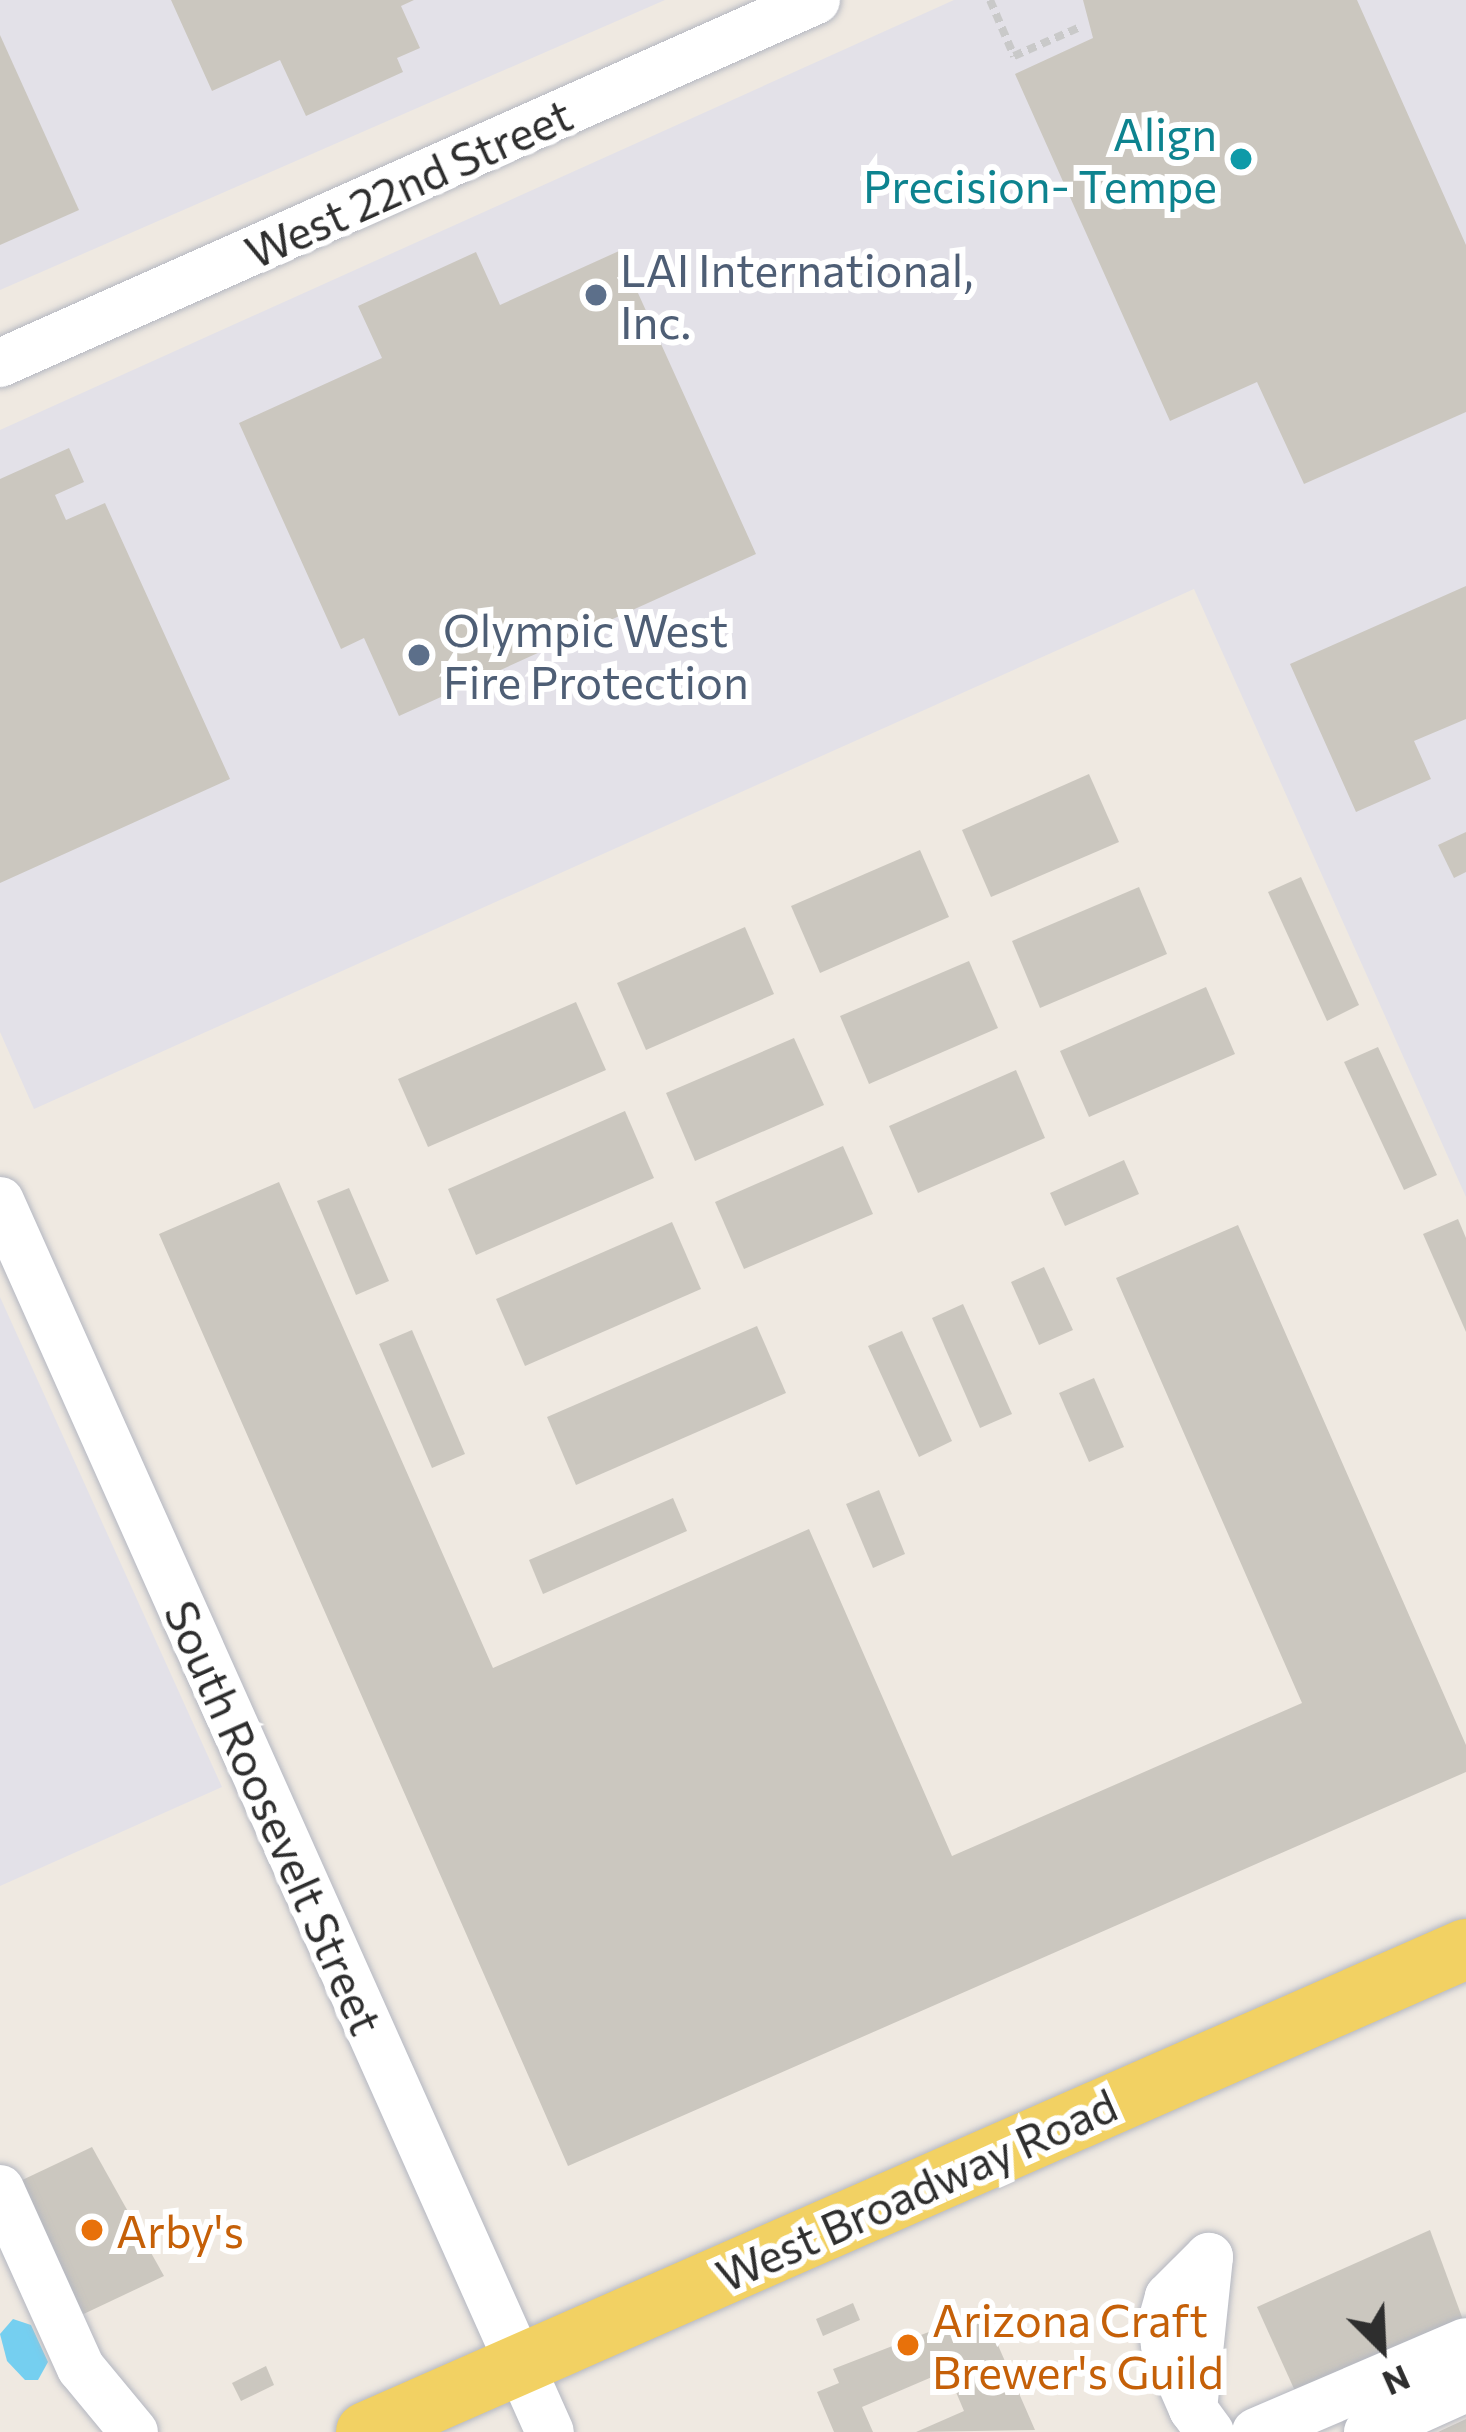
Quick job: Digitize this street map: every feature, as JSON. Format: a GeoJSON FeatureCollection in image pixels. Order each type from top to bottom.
{"type":"FeatureCollection","features":[{"type":"Feature","properties":{"kind":"main road","name":"West Broadway Road"},"geometry":{"type":"LineString","coordinates":[[366,2432],[1466,1949]]}},
{"type":"Feature","properties":{"kind":"street","name":"West 22nd Street"},"geometry":{"type":"LineString","coordinates":[[0,363],[816,0]]}},
{"type":"Feature","properties":{"kind":"street","name":"South Roosevelt Street"},"geometry":{"type":"LineString","coordinates":[[0,1201],[265,1849],[318,1967],[550,2432]]}},
{"type":"Feature","properties":{"kind":"street"},"geometry":{"type":"LineString","coordinates":[[0,2189],[87,2380],[134,2432]]}},
{"type":"Feature","properties":{"kind":"street"},"geometry":{"type":"LineString","coordinates":[[1201,2420],[1162,2321],[1178,2284],[1209,2257]]}},
{"type":"Feature","properties":{"kind":"street"},"geometry":{"type":"LineString","coordinates":[[1256,2432],[1466,2342]]}},
{"type":"Feature","properties":{"kind":"street"},"geometry":{"type":"LineString","coordinates":[[1368,2432],[1466,2388]]}},
{"type":"Feature","properties":{"kind":"path"},"geometry":{"type":"LineString","coordinates":[[990,0],[1014,56],[1080,27]]}},
{"type":"Feature","properties":{"kind":"shaded area"},"geometry":{"type":"Polygon","coordinates":[[[0,0],[665,0],[0,290],[0,0]]]}},
{"type":"Feature","properties":{"kind":"shaded area"},"geometry":{"type":"Polygon","coordinates":[[[954,0],[1466,0],[1466,1197],[1194,589],[34,1109],[0,1032],[0,430],[954,0]]]}},
{"type":"Feature","properties":{"kind":"shaded area"},"geometry":{"type":"Polygon","coordinates":[[[0,1297],[222,1787],[0,1886],[0,1297]]]}},
{"type":"Feature","properties":{"kind":"water"},"geometry":{"type":"Polygon","coordinates":[[[13,2319],[31,2325],[48,2362],[38,2380],[25,2380],[7,2361],[0,2334],[13,2319]]]}},
{"type":"Feature","properties":{"kind":"building"},"geometry":{"type":"Polygon","coordinates":[[[171,0],[414,0],[401,6],[420,48],[397,58],[403,72],[306,116],[280,60],[212,91],[171,0]]]}},
{"type":"Feature","properties":{"kind":"building","name":"Align Precision- Tempe"},"geometry":{"type":"Polygon","coordinates":[[[1083,0],[1357,0],[1466,245],[1466,412],[1304,484],[1257,382],[1170,421],[1015,74],[1093,38],[1083,0]]]}},
{"type":"Feature","properties":{"kind":"building"},"geometry":{"type":"Polygon","coordinates":[[[0,35],[79,210],[0,245],[0,35]]]}},
{"type":"Feature","properties":{"kind":"building"},"geometry":{"type":"Polygon","coordinates":[[[619,251],[756,554],[399,716],[364,638],[341,649],[239,423],[382,358],[358,306],[476,252],[500,305],[619,251]]]}},
{"type":"Feature","properties":{"kind":"building"},"geometry":{"type":"Polygon","coordinates":[[[69,448],[84,482],[55,495],[66,520],[105,503],[230,779],[0,883],[0,479],[69,448]]]}},
{"type":"Feature","properties":{"kind":"building"},"geometry":{"type":"Polygon","coordinates":[[[1466,586],[1466,719],[1414,741],[1431,779],[1356,812],[1290,664],[1466,586]]]}},
{"type":"Feature","properties":{"kind":"building"},"geometry":{"type":"Polygon","coordinates":[[[1089,774],[1119,842],[991,897],[962,830],[1089,774]]]}},
{"type":"Feature","properties":{"kind":"building"},"geometry":{"type":"Polygon","coordinates":[[[1466,832],[1466,872],[1454,878],[1438,845],[1466,832]]]}},
{"type":"Feature","properties":{"kind":"building"},"geometry":{"type":"Polygon","coordinates":[[[920,850],[949,917],[820,973],[791,906],[920,850]]]}},
{"type":"Feature","properties":{"kind":"building"},"geometry":{"type":"Polygon","coordinates":[[[1301,877],[1359,1005],[1327,1021],[1268,892],[1301,877]]]}},
{"type":"Feature","properties":{"kind":"building"},"geometry":{"type":"Polygon","coordinates":[[[1139,887],[1167,954],[1040,1008],[1012,941],[1139,887]]]}},
{"type":"Feature","properties":{"kind":"building"},"geometry":{"type":"Polygon","coordinates":[[[745,927],[774,994],[646,1050],[617,983],[745,927]]]}},
{"type":"Feature","properties":{"kind":"building"},"geometry":{"type":"Polygon","coordinates":[[[969,961],[998,1028],[869,1084],[840,1016],[969,961]]]}},
{"type":"Feature","properties":{"kind":"building"},"geometry":{"type":"Polygon","coordinates":[[[1206,987],[1235,1054],[1089,1117],[1060,1051],[1206,987]]]}},
{"type":"Feature","properties":{"kind":"building"},"geometry":{"type":"Polygon","coordinates":[[[576,1002],[606,1070],[428,1147],[398,1079],[576,1002]]]}},
{"type":"Feature","properties":{"kind":"building"},"geometry":{"type":"Polygon","coordinates":[[[794,1038],[824,1105],[695,1161],[666,1093],[794,1038]]]}},
{"type":"Feature","properties":{"kind":"building"},"geometry":{"type":"Polygon","coordinates":[[[1378,1047],[1437,1175],[1404,1190],[1344,1062],[1378,1047]]]}},
{"type":"Feature","properties":{"kind":"building"},"geometry":{"type":"Polygon","coordinates":[[[1016,1070],[1045,1138],[918,1193],[889,1126],[1016,1070]]]}},
{"type":"Feature","properties":{"kind":"building"},"geometry":{"type":"Polygon","coordinates":[[[625,1111],[654,1178],[476,1255],[448,1189],[625,1111]]]}},
{"type":"Feature","properties":{"kind":"building"},"geometry":{"type":"Polygon","coordinates":[[[843,1146],[873,1214],[744,1269],[715,1202],[843,1146]]]}},
{"type":"Feature","properties":{"kind":"building"},"geometry":{"type":"Polygon","coordinates":[[[1124,1160],[1139,1194],[1065,1226],[1050,1193],[1124,1160]]]}},
{"type":"Feature","properties":{"kind":"building"},"geometry":{"type":"Polygon","coordinates":[[[279,1182],[493,1668],[809,1529],[952,1856],[1302,1703],[1116,1278],[1238,1225],[1466,1745],[1466,1772],[568,2166],[159,1234],[279,1182]]]}},
{"type":"Feature","properties":{"kind":"building"},"geometry":{"type":"Polygon","coordinates":[[[349,1188],[389,1281],[356,1295],[317,1201],[349,1188]]]}},
{"type":"Feature","properties":{"kind":"building"},"geometry":{"type":"Polygon","coordinates":[[[1458,1219],[1466,1238],[1466,1332],[1423,1234],[1458,1219]]]}},
{"type":"Feature","properties":{"kind":"building"},"geometry":{"type":"Polygon","coordinates":[[[672,1222],[701,1289],[525,1366],[496,1299],[672,1222]]]}},
{"type":"Feature","properties":{"kind":"building"},"geometry":{"type":"Polygon","coordinates":[[[1044,1267],[1073,1330],[1039,1345],[1011,1282],[1044,1267]]]}},
{"type":"Feature","properties":{"kind":"building"},"geometry":{"type":"Polygon","coordinates":[[[963,1304],[1012,1414],[980,1428],[932,1318],[963,1304]]]}},
{"type":"Feature","properties":{"kind":"building"},"geometry":{"type":"Polygon","coordinates":[[[757,1326],[786,1393],[576,1485],[547,1417],[757,1326]]]}},
{"type":"Feature","properties":{"kind":"building"},"geometry":{"type":"Polygon","coordinates":[[[412,1330],[465,1454],[432,1468],[379,1344],[412,1330]]]}},
{"type":"Feature","properties":{"kind":"building"},"geometry":{"type":"Polygon","coordinates":[[[902,1331],[952,1441],[919,1457],[868,1346],[902,1331]]]}},
{"type":"Feature","properties":{"kind":"building"},"geometry":{"type":"Polygon","coordinates":[[[1094,1378],[1124,1447],[1089,1462],[1059,1393],[1094,1378]]]}},
{"type":"Feature","properties":{"kind":"building"},"geometry":{"type":"Polygon","coordinates":[[[879,1490],[905,1554],[873,1568],[846,1504],[879,1490]]]}},
{"type":"Feature","properties":{"kind":"building"},"geometry":{"type":"Polygon","coordinates":[[[673,1498],[687,1531],[543,1594],[529,1560],[673,1498]]]}},
{"type":"Feature","properties":{"kind":"building","name":"Arby's"},"geometry":{"type":"Polygon","coordinates":[[[92,2147],[164,2276],[73,2319],[18,2182],[92,2147]]]}},
{"type":"Feature","properties":{"kind":"building"},"geometry":{"type":"Polygon","coordinates":[[[1430,2230],[1466,2328],[1300,2402],[1257,2307],[1430,2230]]]}},
{"type":"Feature","properties":{"kind":"building"},"geometry":{"type":"Polygon","coordinates":[[[853,2303],[860,2320],[823,2336],[816,2319],[853,2303]]]}},
{"type":"Feature","properties":{"kind":"building"},"geometry":{"type":"Polygon","coordinates":[[[983,2311],[1035,2430],[916,2432],[964,2411],[942,2359],[935,2363],[939,2374],[862,2407],[873,2432],[834,2432],[817,2392],[839,2383],[833,2369],[983,2311]]]}},
{"type":"Feature","properties":{"kind":"building"},"geometry":{"type":"Polygon","coordinates":[[[266,2366],[274,2385],[241,2401],[232,2383],[266,2366]]]}},
{"type":"Feature","properties":{"kind":"building"},"geometry":{"type":"Polygon","coordinates":[[[1466,2419],[1466,2432],[1438,2432],[1466,2419]]]}},
{"type":"Feature","properties":{"kind":"place","name":"Align Precision- Tempe"},"geometry":{"type":"Point","coordinates":[1241,159]}},
{"type":"Feature","properties":{"kind":"place","name":"LAI International, Inc."},"geometry":{"type":"Point","coordinates":[596,295]}},
{"type":"Feature","properties":{"kind":"place","name":"Olympic West Fire Protection"},"geometry":{"type":"Point","coordinates":[419,655]}},
{"type":"Feature","properties":{"kind":"place","name":"Arby's"},"geometry":{"type":"Point","coordinates":[92,2230]}},
{"type":"Feature","properties":{"kind":"place","name":"Arizona Craft Brewer's Guild"},"geometry":{"type":"Point","coordinates":[908,2345]}}]}
